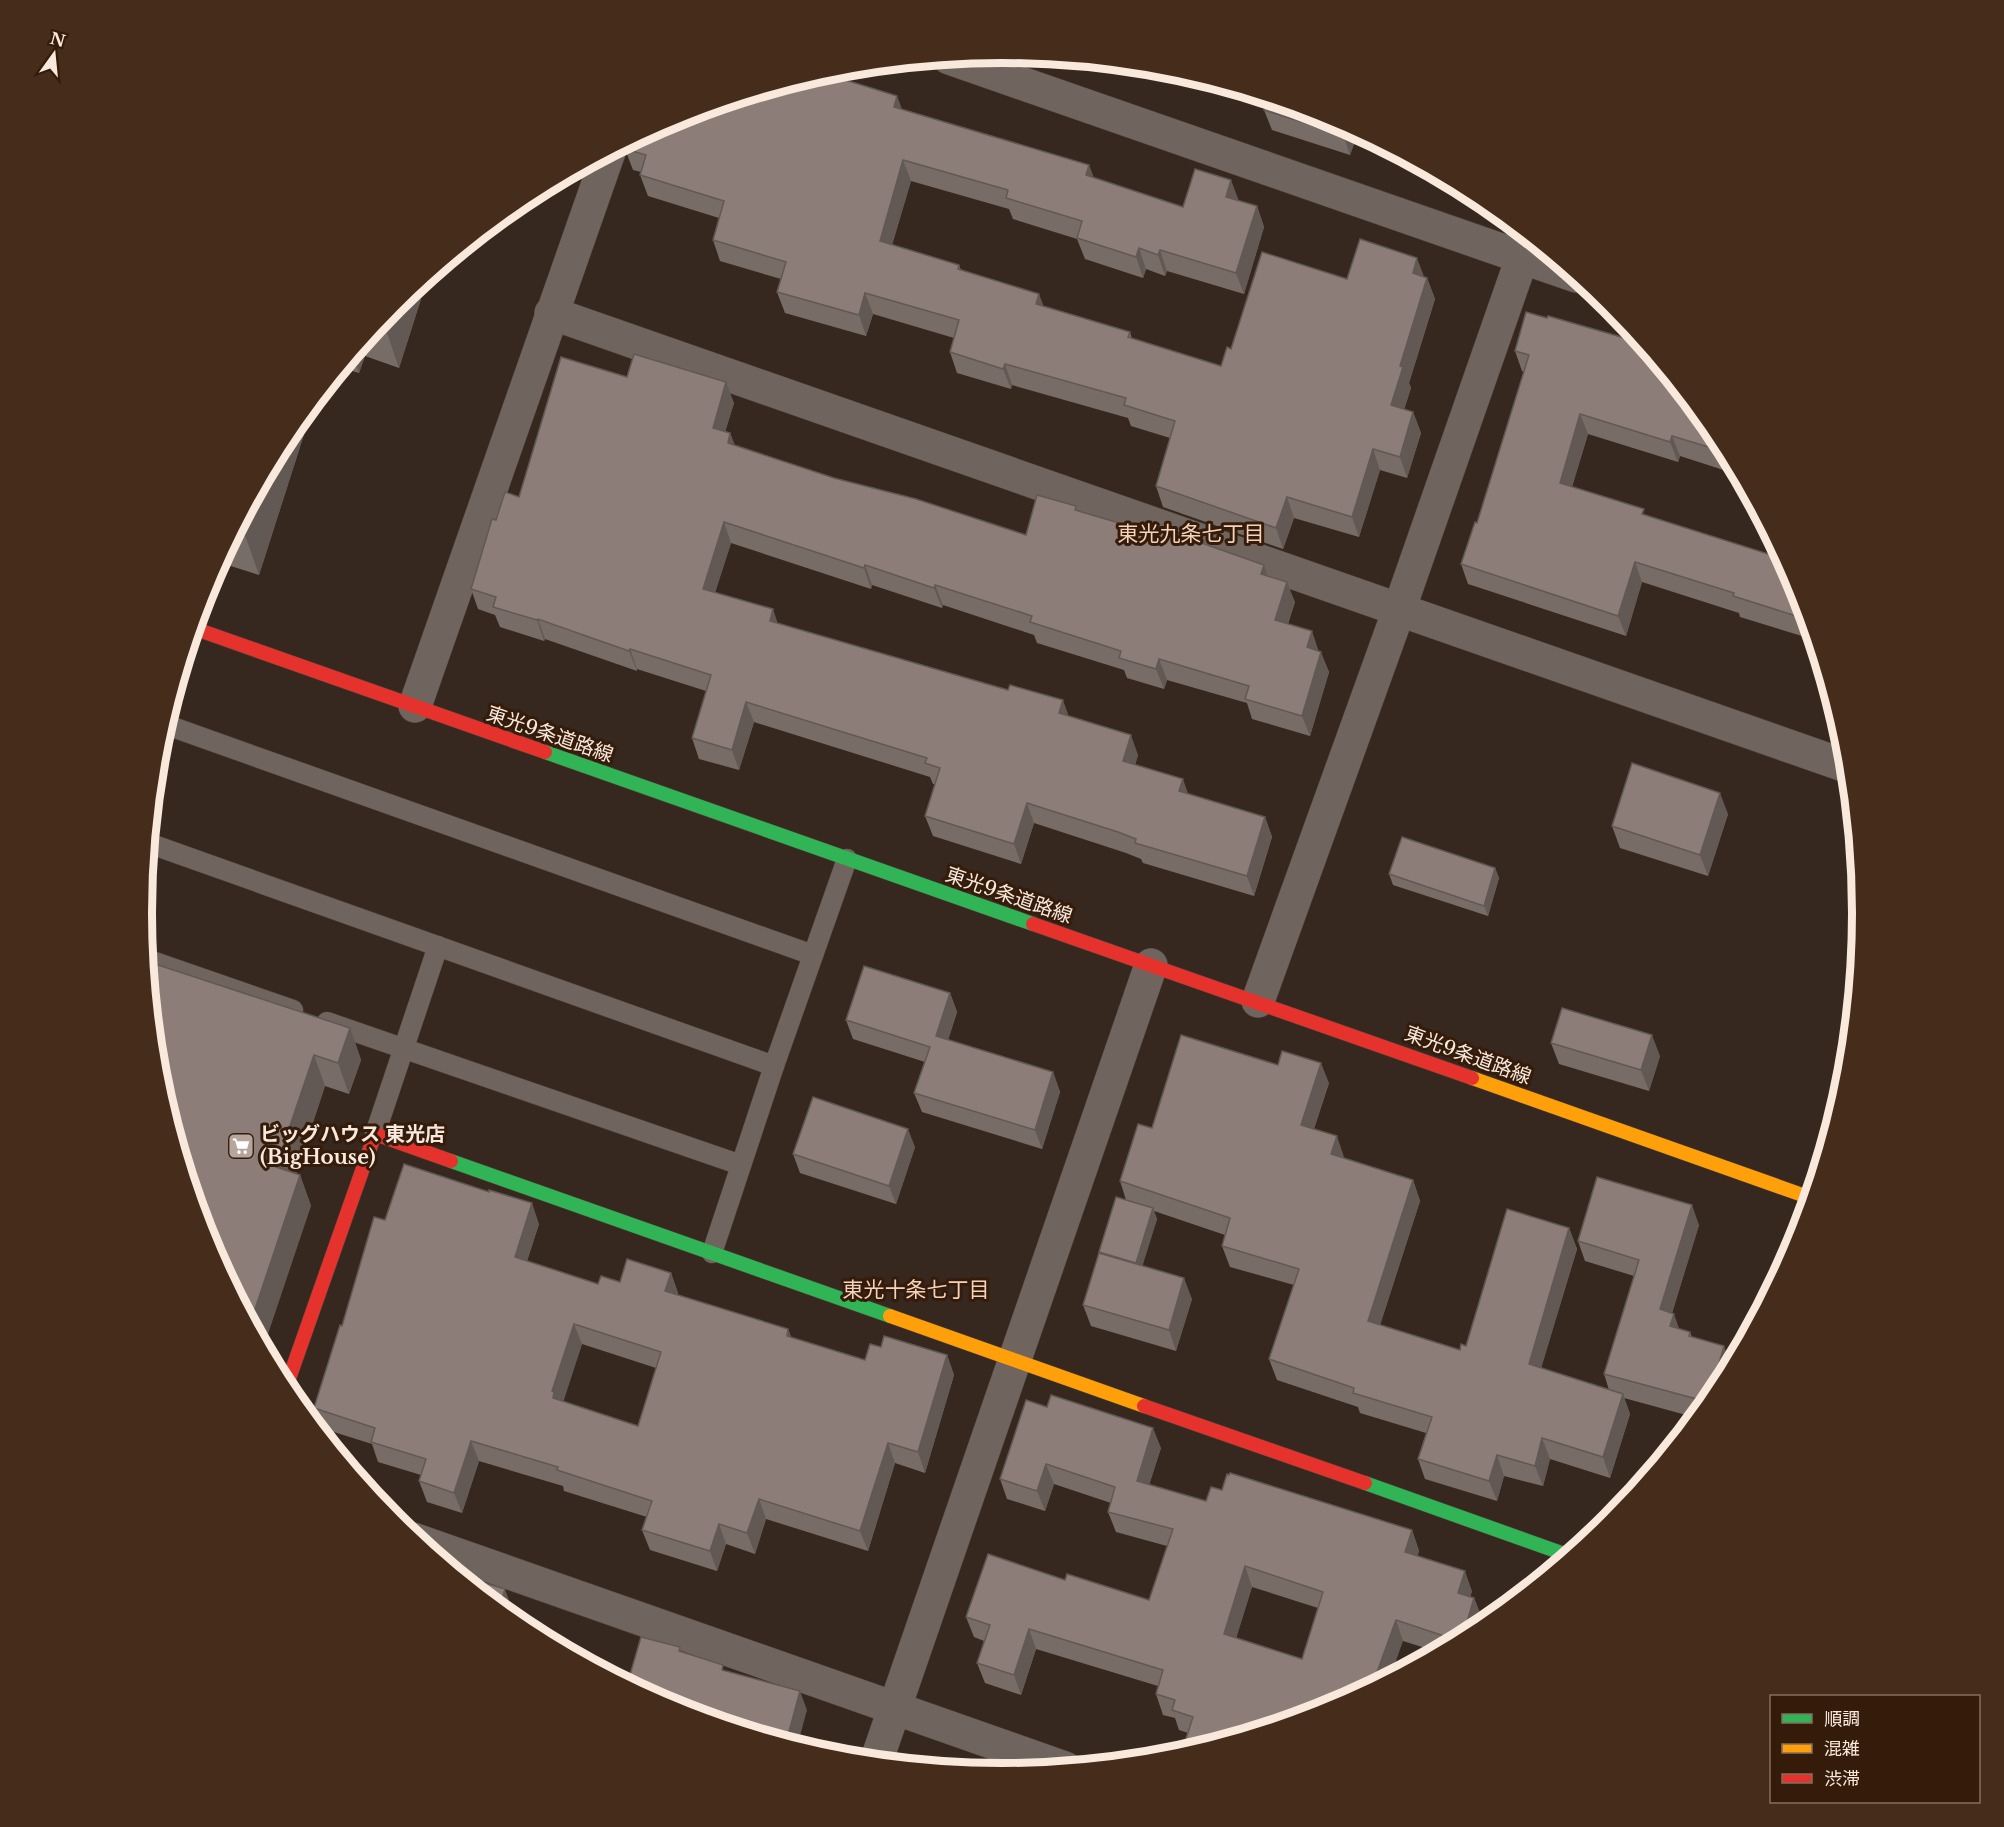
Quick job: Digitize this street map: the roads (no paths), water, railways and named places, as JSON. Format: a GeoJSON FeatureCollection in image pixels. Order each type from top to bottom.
{"type":"FeatureCollection","features":[{"type":"Feature","properties":{"kind":"street"},"geometry":{"type":"LineString","coordinates":[[968,64],[1526,248],[1542,257]]}},
{"type":"Feature","properties":{"kind":"street"},"geometry":{"type":"LineString","coordinates":[[415,706],[605,162]]}},
{"type":"Feature","properties":{"kind":"street"},"geometry":{"type":"LineString","coordinates":[[1258,1001],[1526,248]]}},
{"type":"Feature","properties":{"kind":"street"},"geometry":{"type":"LineString","coordinates":[[551,313],[1839,763]]}},
{"type":"Feature","properties":{"kind":"street","name":"東光9条道路線"},"geometry":{"type":"LineString","coordinates":[[200,631],[1151,966],[1258,1001],[1804,1195]]}},
{"type":"Feature","properties":{"kind":"street"},"geometry":{"type":"LineString","coordinates":[[878,1755],[1151,966]]}},
{"type":"Feature","properties":{"kind":"street"},"geometry":{"type":"LineString","coordinates":[[289,1377],[375,1134],[1563,1553]]}},
{"type":"Feature","properties":{"kind":"street"},"geometry":{"type":"LineString","coordinates":[[433,1546],[1049,1762]]}},
{"type":"Feature","properties":{"kind":"lane"},"geometry":{"type":"LineString","coordinates":[[173,727],[813,955]]}},
{"type":"Feature","properties":{"kind":"lane"},"geometry":{"type":"LineString","coordinates":[[154,845],[774,1066]]}},
{"type":"Feature","properties":{"kind":"lane"},"geometry":{"type":"LineString","coordinates":[[712,1253],[774,1066],[847,859]]}},
{"type":"Feature","properties":{"kind":"lane"},"geometry":{"type":"LineString","coordinates":[[375,1134],[438,946]]}},
{"type":"Feature","properties":{"kind":"lane"},"geometry":{"type":"LineString","coordinates":[[153,961],[741,1165]]}},
{"type":"Feature","properties":{"kind":"place","name":"ビッグハウス 東光店 (BigHouse)"},"geometry":{"type":"Point","coordinates":[241,1146]}},
{"type":"Feature","properties":{"kind":"district","name":"東光九条七丁目"},"geometry":{"type":"Point","coordinates":[1191,534]}},
{"type":"Feature","properties":{"kind":"district","name":"東光十条七丁目"},"geometry":{"type":"Point","coordinates":[916,1290]}}]}
